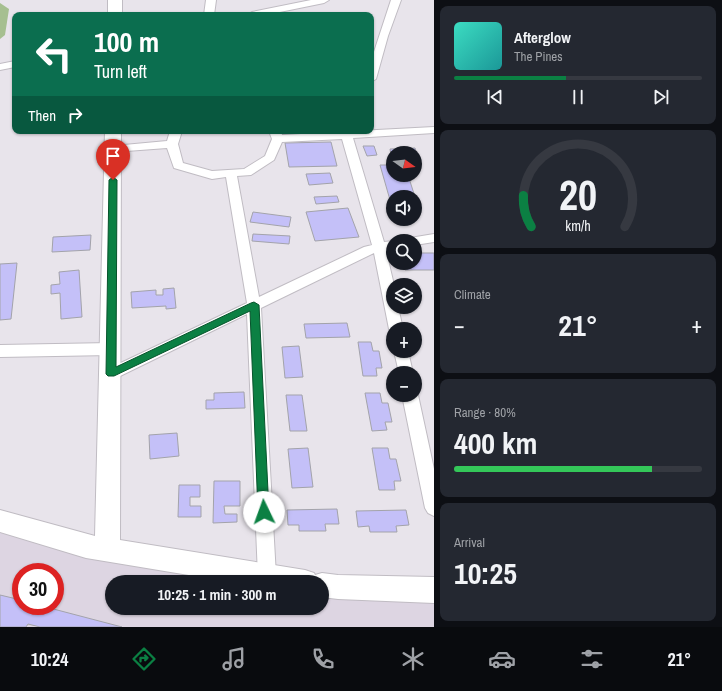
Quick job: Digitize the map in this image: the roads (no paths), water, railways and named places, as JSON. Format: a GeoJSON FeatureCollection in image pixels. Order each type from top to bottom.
{"type":"FeatureCollection","features":[{"type":"Feature","properties":{"kind":"street"},"geometry":{"type":"LineString","coordinates":[[115,0],[115,12]]}},
{"type":"Feature","properties":{"kind":"street"},"geometry":{"type":"LineString","coordinates":[[209,12],[211,0]]}},
{"type":"Feature","properties":{"kind":"street"},"geometry":{"type":"LineString","coordinates":[[267,12],[324,0]]}},
{"type":"Feature","properties":{"kind":"street"},"geometry":{"type":"LineString","coordinates":[[374,68],[383,36],[396,0]]}},
{"type":"Feature","properties":{"kind":"street"},"geometry":{"type":"LineString","coordinates":[[302,5],[305,12]]}},
{"type":"Feature","properties":{"kind":"street"},"geometry":{"type":"LineString","coordinates":[[0,67],[12,65]]}},
{"type":"Feature","properties":{"kind":"street"},"geometry":{"type":"LineString","coordinates":[[374,132],[434,130]]}},
{"type":"Feature","properties":{"kind":"street"},"geometry":{"type":"LineString","coordinates":[[175,134],[172,144],[178,166],[212,175],[247,172],[270,158],[276,135],[310,134]]}},
{"type":"Feature","properties":{"kind":"street"},"geometry":{"type":"LineString","coordinates":[[111,374],[369,250],[386,246],[345,134]]}},
{"type":"Feature","properties":{"kind":"street"},"geometry":{"type":"LineString","coordinates":[[107,549],[111,374],[113,140],[172,144]]}},
{"type":"Feature","properties":{"kind":"street"},"geometry":{"type":"LineString","coordinates":[[231,174],[254,305],[267,575]]}},
{"type":"Feature","properties":{"kind":"street"},"geometry":{"type":"LineString","coordinates":[[422,240],[434,238]]}},
{"type":"Feature","properties":{"kind":"street"},"geometry":{"type":"LineString","coordinates":[[389,270],[395,322]]}},
{"type":"Feature","properties":{"kind":"street"},"geometry":{"type":"LineString","coordinates":[[0,351],[111,349]]}},
{"type":"Feature","properties":{"kind":"street"},"geometry":{"type":"LineString","coordinates":[[411,402],[434,508]]}},
{"type":"Feature","properties":{"kind":"street"},"geometry":{"type":"LineString","coordinates":[[0,521],[86,546],[261,575]]}},
{"type":"Feature","properties":{"kind":"street"},"geometry":{"type":"LineString","coordinates":[[329,586],[434,590]]}}]}
